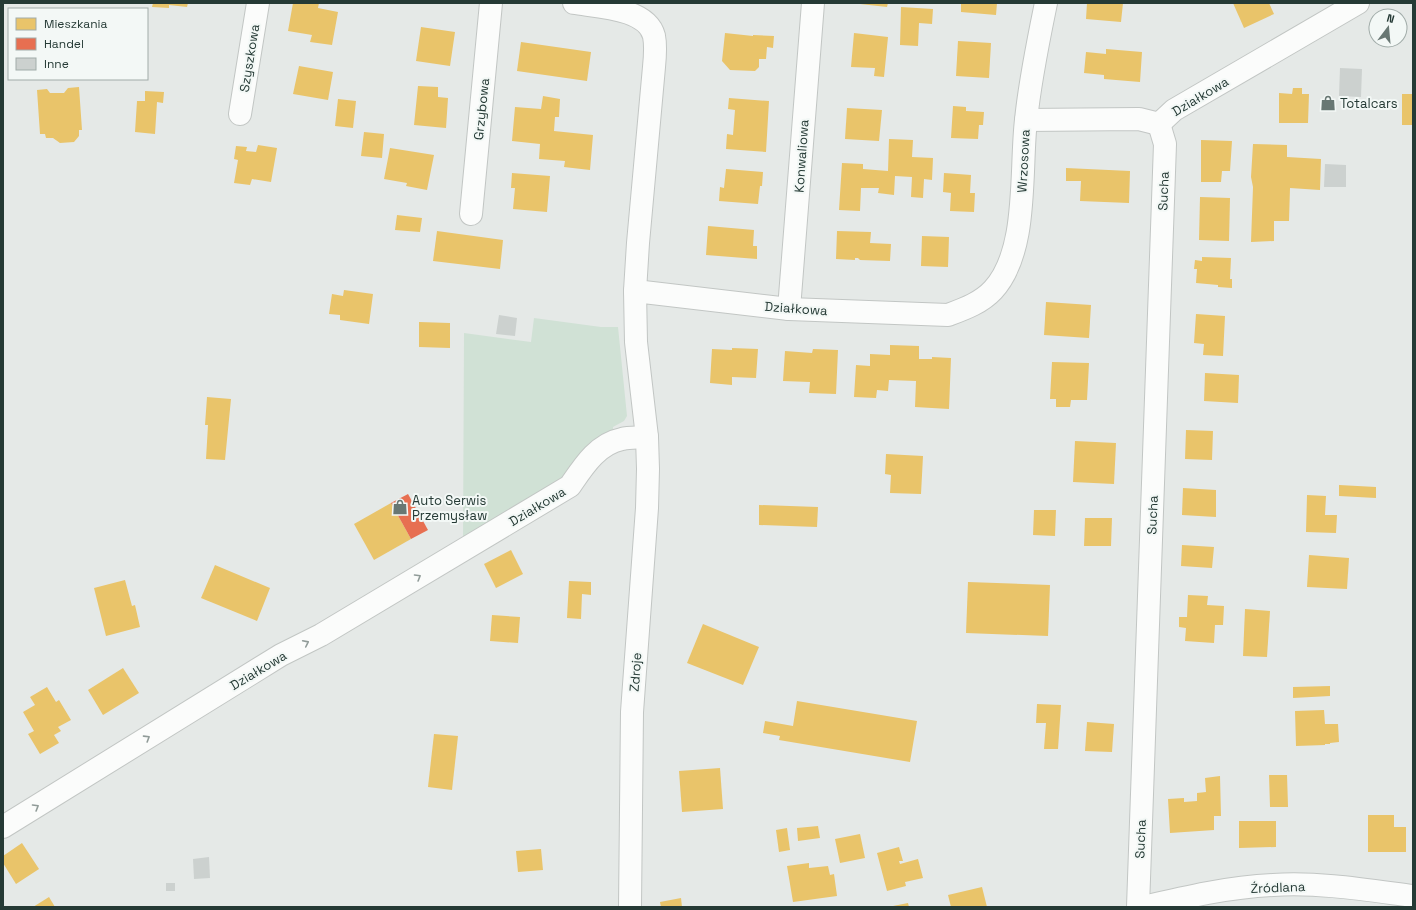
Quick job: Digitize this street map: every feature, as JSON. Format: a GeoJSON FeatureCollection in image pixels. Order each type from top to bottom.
{"type":"FeatureCollection","features":[{"type":"Feature","properties":{"kind":"street","name":"Szyszkowa"},"geometry":{"type":"LineString","coordinates":[[240,114],[258,3]]}},
{"type":"Feature","properties":{"kind":"street","name":"Grzybowa"},"geometry":{"type":"LineString","coordinates":[[471,214],[491,3]]}},
{"type":"Feature","properties":{"kind":"street"},"geometry":{"type":"LineString","coordinates":[[574,3],[618,10],[638,16],[648,24],[654,35],[655,50],[638,236],[635,291],[636,342],[647,437]]}},
{"type":"Feature","properties":{"kind":"street","name":"Konwaliowa"},"geometry":{"type":"LineString","coordinates":[[789,309],[813,3]]}},
{"type":"Feature","properties":{"kind":"street","name":"Wrzosowa"},"geometry":{"type":"LineString","coordinates":[[973,305],[993,290],[1008,268],[1016,245],[1020,221],[1026,120],[1034,61],[1046,3]]}},
{"type":"Feature","properties":{"kind":"street","name":"Działkowa"},"geometry":{"type":"LineString","coordinates":[[1026,120],[1139,119],[1159,124],[1174,110],[1358,3]]}},
{"type":"Feature","properties":{"kind":"street","name":"Sucha"},"geometry":{"type":"LineString","coordinates":[[1138,907],[1165,144],[1159,124]]}},
{"type":"Feature","properties":{"kind":"street","name":"Działkowa"},"geometry":{"type":"LineString","coordinates":[[635,291],[789,309],[948,315],[973,305]]}},
{"type":"Feature","properties":{"kind":"street","name":"Działkowa"},"geometry":{"type":"LineString","coordinates":[[3,827],[282,655],[321,635],[570,486],[597,451],[608,444],[621,439],[647,437]]}},
{"type":"Feature","properties":{"kind":"street","name":"Zdroje"},"geometry":{"type":"LineString","coordinates":[[630,907],[632,712],[647,508],[647,437]]}},
{"type":"Feature","properties":{"kind":"street","name":"Źródlana"},"geometry":{"type":"LineString","coordinates":[[1143,907],[1228,889],[1273,885],[1328,886],[1413,896]]}},
{"type":"Feature","properties":{"kind":"green space"},"geometry":{"type":"Polygon","coordinates":[[[534,318],[601,327],[618,327],[627,416],[624,421],[613,427],[613,433],[571,476],[463,544],[464,333],[531,342],[534,318]]]}},
{"type":"Feature","properties":{"kind":"building: Mieszkania"},"geometry":{"type":"Polygon","coordinates":[[[153,3],[188,3],[187,7],[169,5],[169,8],[152,7],[153,3]]]}},
{"type":"Feature","properties":{"kind":"building: Mieszkania"},"geometry":{"type":"Polygon","coordinates":[[[293,3],[319,3],[318,8],[338,12],[332,45],[310,42],[312,35],[288,31],[293,3]]]}},
{"type":"Feature","properties":{"kind":"building: Mieszkania"},"geometry":{"type":"Polygon","coordinates":[[[888,3],[887,7],[860,4],[888,3]]]}},
{"type":"Feature","properties":{"kind":"building: Mieszkania"},"geometry":{"type":"Polygon","coordinates":[[[961,3],[997,3],[996,15],[961,12],[961,3]]]}},
{"type":"Feature","properties":{"kind":"building: Mieszkania"},"geometry":{"type":"Polygon","coordinates":[[[1087,3],[1123,3],[1121,22],[1086,19],[1087,3]]]}},
{"type":"Feature","properties":{"kind":"building: Mieszkania"},"geometry":{"type":"Polygon","coordinates":[[[1233,3],[1269,3],[1274,14],[1244,28],[1233,3]]]}},
{"type":"Feature","properties":{"kind":"building: Mieszkania"},"geometry":{"type":"Polygon","coordinates":[[[901,7],[933,9],[932,24],[919,23],[918,46],[900,45],[901,7]]]}},
{"type":"Feature","properties":{"kind":"building: Mieszkania"},"geometry":{"type":"Polygon","coordinates":[[[421,27],[455,32],[450,66],[416,61],[421,27]]]}},
{"type":"Feature","properties":{"kind":"building: Mieszkania"},"geometry":{"type":"Polygon","coordinates":[[[725,33],[753,36],[774,36],[773,48],[767,47],[766,59],[759,59],[759,67],[755,71],[730,70],[722,61],[725,33]]]}},
{"type":"Feature","properties":{"kind":"building: Mieszkania"},"geometry":{"type":"Polygon","coordinates":[[[854,33],[888,37],[884,77],[874,76],[875,68],[851,67],[854,33]]]}},
{"type":"Feature","properties":{"kind":"building: Mieszkania"},"geometry":{"type":"Polygon","coordinates":[[[958,41],[991,43],[989,78],[956,76],[958,41]]]}},
{"type":"Feature","properties":{"kind":"building: Mieszkania"},"geometry":{"type":"Polygon","coordinates":[[[521,42],[591,52],[587,81],[517,71],[521,42]]]}},
{"type":"Feature","properties":{"kind":"building: Mieszkania"},"geometry":{"type":"Polygon","coordinates":[[[1106,49],[1142,52],[1140,82],[1104,79],[1104,75],[1084,73],[1086,52],[1106,54],[1106,49]]]}},
{"type":"Feature","properties":{"kind":"building: Mieszkania"},"geometry":{"type":"Polygon","coordinates":[[[299,66],[333,72],[328,100],[293,94],[299,66]]]}},
{"type":"Feature","properties":{"kind":"building: Mieszkania"},"geometry":{"type":"Polygon","coordinates":[[[418,86],[438,87],[438,97],[448,98],[446,128],[414,125],[418,86]]]}},
{"type":"Feature","properties":{"kind":"building: Mieszkania"},"geometry":{"type":"Polygon","coordinates":[[[79,87],[82,130],[79,130],[79,136],[74,142],[60,143],[53,138],[46,138],[45,134],[40,134],[37,90],[47,89],[50,93],[64,93],[68,88],[79,87]]]}},
{"type":"Feature","properties":{"kind":"building: Mieszkania"},"geometry":{"type":"Polygon","coordinates":[[[1293,88],[1302,88],[1302,94],[1309,94],[1308,123],[1279,123],[1279,93],[1292,94],[1293,88]]]}},
{"type":"Feature","properties":{"kind":"building: Mieszkania"},"geometry":{"type":"Polygon","coordinates":[[[145,91],[164,92],[163,103],[157,102],[155,134],[135,132],[137,101],[145,101],[145,91]]]}},
{"type":"Feature","properties":{"kind":"building: Mieszkania"},"geometry":{"type":"Polygon","coordinates":[[[1402,94],[1413,94],[1413,125],[1402,125],[1402,94]]]}},
{"type":"Feature","properties":{"kind":"building: Mieszkania"},"geometry":{"type":"Polygon","coordinates":[[[543,96],[560,99],[559,117],[555,117],[554,131],[593,135],[590,170],[564,167],[565,161],[539,159],[540,144],[512,141],[515,107],[541,109],[543,96]]]}},
{"type":"Feature","properties":{"kind":"building: Mieszkania"},"geometry":{"type":"Polygon","coordinates":[[[729,98],[769,101],[766,152],[726,149],[727,134],[733,135],[735,110],[728,109],[729,98]]]}},
{"type":"Feature","properties":{"kind":"building: Mieszkania"},"geometry":{"type":"Polygon","coordinates":[[[338,99],[356,101],[353,128],[335,126],[338,99]]]}},
{"type":"Feature","properties":{"kind":"building: Mieszkania"},"geometry":{"type":"Polygon","coordinates":[[[953,106],[966,107],[966,111],[984,112],[983,125],[979,125],[978,139],[951,138],[953,106]]]}},
{"type":"Feature","properties":{"kind":"building: Mieszkania"},"geometry":{"type":"Polygon","coordinates":[[[847,108],[882,110],[879,141],[845,139],[847,108]]]}},
{"type":"Feature","properties":{"kind":"building: Mieszkania"},"geometry":{"type":"Polygon","coordinates":[[[364,132],[384,134],[382,158],[361,156],[364,132]]]}},
{"type":"Feature","properties":{"kind":"building: Mieszkania"},"geometry":{"type":"Polygon","coordinates":[[[889,139],[913,140],[912,157],[933,158],[932,180],[924,179],[923,198],[911,197],[912,177],[895,176],[894,195],[878,193],[879,188],[861,188],[860,211],[839,210],[842,163],[863,164],[863,169],[888,171],[889,139]]]}},
{"type":"Feature","properties":{"kind":"building: Mieszkania"},"geometry":{"type":"Polygon","coordinates":[[[1201,140],[1232,141],[1230,171],[1222,171],[1221,182],[1201,182],[1201,140]]]}},
{"type":"Feature","properties":{"kind":"building: Mieszkania"},"geometry":{"type":"Polygon","coordinates":[[[1253,144],[1287,145],[1287,157],[1321,159],[1320,190],[1290,188],[1289,221],[1274,221],[1274,241],[1251,242],[1253,187],[1251,177],[1253,144]]]}},
{"type":"Feature","properties":{"kind":"building: Mieszkania"},"geometry":{"type":"Polygon","coordinates":[[[258,145],[277,148],[271,182],[252,179],[250,185],[234,183],[238,160],[234,159],[236,146],[247,147],[246,151],[256,152],[258,145]]]}},
{"type":"Feature","properties":{"kind":"building: Mieszkania"},"geometry":{"type":"Polygon","coordinates":[[[390,148],[434,155],[427,190],[406,186],[407,183],[384,179],[390,148]]]}},
{"type":"Feature","properties":{"kind":"building: Mieszkania"},"geometry":{"type":"Polygon","coordinates":[[[1066,168],[1130,171],[1129,203],[1080,201],[1081,181],[1066,181],[1066,168]]]}},
{"type":"Feature","properties":{"kind":"building: Mieszkania"},"geometry":{"type":"Polygon","coordinates":[[[726,169],[763,172],[758,204],[719,201],[720,187],[724,188],[726,169]]]}},
{"type":"Feature","properties":{"kind":"building: Mieszkania"},"geometry":{"type":"Polygon","coordinates":[[[512,173],[550,176],[547,212],[513,209],[515,188],[511,188],[512,173]]]}},
{"type":"Feature","properties":{"kind":"building: Mieszkania"},"geometry":{"type":"Polygon","coordinates":[[[944,173],[971,175],[970,193],[975,193],[974,212],[950,211],[951,193],[943,192],[944,173]]]}},
{"type":"Feature","properties":{"kind":"building: Mieszkania"},"geometry":{"type":"Polygon","coordinates":[[[1200,197],[1230,198],[1229,241],[1199,240],[1200,197]]]}},
{"type":"Feature","properties":{"kind":"building: Mieszkania"},"geometry":{"type":"Polygon","coordinates":[[[397,215],[422,218],[420,232],[395,230],[397,215]]]}},
{"type":"Feature","properties":{"kind":"building: Mieszkania"},"geometry":{"type":"Polygon","coordinates":[[[708,226],[754,230],[753,246],[757,246],[757,259],[706,255],[708,226]]]}},
{"type":"Feature","properties":{"kind":"building: Mieszkania"},"geometry":{"type":"Polygon","coordinates":[[[437,231],[503,240],[500,269],[433,261],[437,231]]]}},
{"type":"Feature","properties":{"kind":"building: Mieszkania"},"geometry":{"type":"Polygon","coordinates":[[[837,231],[871,232],[870,243],[891,244],[890,261],[860,260],[858,258],[855,258],[855,260],[836,259],[837,231]]]}},
{"type":"Feature","properties":{"kind":"building: Mieszkania"},"geometry":{"type":"Polygon","coordinates":[[[922,236],[949,237],[948,267],[921,266],[922,236]]]}},
{"type":"Feature","properties":{"kind":"building: Mieszkania"},"geometry":{"type":"Polygon","coordinates":[[[1202,257],[1231,258],[1230,279],[1232,279],[1232,288],[1196,283],[1197,269],[1194,269],[1195,260],[1202,261],[1202,257]]]}},
{"type":"Feature","properties":{"kind":"building: Mieszkania"},"geometry":{"type":"Polygon","coordinates":[[[344,290],[373,294],[369,324],[340,320],[340,315],[329,314],[332,294],[343,296],[344,290]]]}},
{"type":"Feature","properties":{"kind":"building: Mieszkania"},"geometry":{"type":"Polygon","coordinates":[[[1046,302],[1091,305],[1089,338],[1044,335],[1046,302]]]}},
{"type":"Feature","properties":{"kind":"building: Mieszkania"},"geometry":{"type":"Polygon","coordinates":[[[1196,314],[1225,316],[1223,356],[1203,355],[1204,344],[1194,343],[1196,314]]]}},
{"type":"Feature","properties":{"kind":"building: Mieszkania"},"geometry":{"type":"Polygon","coordinates":[[[419,322],[450,323],[450,348],[419,347],[419,322]]]}},
{"type":"Feature","properties":{"kind":"building: Mieszkania"},"geometry":{"type":"Polygon","coordinates":[[[890,345],[919,346],[919,359],[932,359],[932,357],[951,358],[949,409],[915,407],[916,381],[889,380],[888,391],[877,390],[876,398],[854,397],[856,365],[870,366],[870,354],[890,355],[890,345]]]}},
{"type":"Feature","properties":{"kind":"building: Mieszkania"},"geometry":{"type":"Polygon","coordinates":[[[732,348],[758,349],[756,378],[732,377],[732,385],[710,383],[712,349],[732,350],[732,348]]]}},
{"type":"Feature","properties":{"kind":"building: Mieszkania"},"geometry":{"type":"Polygon","coordinates":[[[813,349],[838,350],[836,394],[809,393],[810,382],[783,381],[785,351],[812,353],[813,349]]]}},
{"type":"Feature","properties":{"kind":"building: Mieszkania"},"geometry":{"type":"Polygon","coordinates":[[[1052,362],[1089,363],[1087,400],[1071,400],[1070,407],[1056,407],[1056,399],[1050,399],[1052,362]]]}},
{"type":"Feature","properties":{"kind":"building: Mieszkania"},"geometry":{"type":"Polygon","coordinates":[[[1205,373],[1239,375],[1238,403],[1204,401],[1205,373]]]}},
{"type":"Feature","properties":{"kind":"building: Mieszkania"},"geometry":{"type":"Polygon","coordinates":[[[207,397],[231,399],[225,460],[206,459],[208,425],[205,425],[207,397]]]}},
{"type":"Feature","properties":{"kind":"building: Mieszkania"},"geometry":{"type":"Polygon","coordinates":[[[1186,430],[1213,431],[1212,460],[1185,459],[1186,430]]]}},
{"type":"Feature","properties":{"kind":"building: Mieszkania"},"geometry":{"type":"Polygon","coordinates":[[[1075,441],[1116,443],[1114,484],[1073,482],[1075,441]]]}},
{"type":"Feature","properties":{"kind":"building: Mieszkania"},"geometry":{"type":"Polygon","coordinates":[[[886,454],[923,456],[921,494],[890,493],[891,475],[885,474],[886,454]]]}},
{"type":"Feature","properties":{"kind":"building: Mieszkania"},"geometry":{"type":"Polygon","coordinates":[[[1339,485],[1376,487],[1376,498],[1339,496],[1339,485]]]}},
{"type":"Feature","properties":{"kind":"building: Mieszkania"},"geometry":{"type":"Polygon","coordinates":[[[1183,488],[1216,490],[1216,517],[1182,515],[1183,488]]]}},
{"type":"Feature","properties":{"kind":"building: Mieszkania"},"geometry":{"type":"Polygon","coordinates":[[[1307,495],[1326,496],[1325,515],[1337,515],[1336,533],[1306,532],[1307,495]]]}},
{"type":"Feature","properties":{"kind":"building: Mieszkania"},"geometry":{"type":"Polygon","coordinates":[[[391,503],[411,539],[374,560],[354,524],[391,503]]]}},
{"type":"Feature","properties":{"kind":"building: Mieszkania"},"geometry":{"type":"Polygon","coordinates":[[[759,505],[818,507],[817,527],[759,525],[759,505]]]}},
{"type":"Feature","properties":{"kind":"building: Mieszkania"},"geometry":{"type":"Polygon","coordinates":[[[1034,510],[1056,510],[1055,536],[1033,535],[1034,510]]]}},
{"type":"Feature","properties":{"kind":"building: Mieszkania"},"geometry":{"type":"Polygon","coordinates":[[[1085,518],[1112,518],[1111,546],[1084,546],[1085,518]]]}},
{"type":"Feature","properties":{"kind":"building: Mieszkania"},"geometry":{"type":"Polygon","coordinates":[[[1182,545],[1214,547],[1212,568],[1181,566],[1182,545]]]}},
{"type":"Feature","properties":{"kind":"building: Mieszkania"},"geometry":{"type":"Polygon","coordinates":[[[511,550],[523,574],[496,588],[484,564],[511,550]]]}},
{"type":"Feature","properties":{"kind":"building: Mieszkania"},"geometry":{"type":"Polygon","coordinates":[[[1309,555],[1349,558],[1347,589],[1307,587],[1309,555]]]}},
{"type":"Feature","properties":{"kind":"building: Mieszkania"},"geometry":{"type":"Polygon","coordinates":[[[215,565],[270,588],[257,621],[201,598],[215,565]]]}},
{"type":"Feature","properties":{"kind":"building: Mieszkania"},"geometry":{"type":"Polygon","coordinates":[[[125,580],[132,606],[135,605],[140,627],[106,636],[94,588],[125,580]]]}},
{"type":"Feature","properties":{"kind":"building: Mieszkania"},"geometry":{"type":"Polygon","coordinates":[[[569,581],[591,582],[591,595],[582,594],[581,619],[567,618],[569,581]]]}},
{"type":"Feature","properties":{"kind":"building: Mieszkania"},"geometry":{"type":"Polygon","coordinates":[[[968,582],[1050,585],[1048,636],[966,633],[968,582]]]}},
{"type":"Feature","properties":{"kind":"building: Mieszkania"},"geometry":{"type":"Polygon","coordinates":[[[1188,595],[1208,596],[1207,605],[1224,606],[1223,625],[1215,625],[1214,643],[1185,641],[1186,628],[1179,627],[1179,617],[1187,617],[1188,595]]]}},
{"type":"Feature","properties":{"kind":"building: Mieszkania"},"geometry":{"type":"Polygon","coordinates":[[[1245,609],[1270,611],[1267,657],[1243,656],[1245,609]]]}},
{"type":"Feature","properties":{"kind":"building: Mieszkania"},"geometry":{"type":"Polygon","coordinates":[[[492,615],[520,617],[518,643],[490,641],[492,615]]]}},
{"type":"Feature","properties":{"kind":"building: Mieszkania"},"geometry":{"type":"Polygon","coordinates":[[[703,624],[759,647],[743,685],[687,663],[703,624]]]}},
{"type":"Feature","properties":{"kind":"building: Mieszkania"},"geometry":{"type":"Polygon","coordinates":[[[123,668],[139,693],[103,715],[88,690],[123,668]]]}},
{"type":"Feature","properties":{"kind":"building: Mieszkania"},"geometry":{"type":"Polygon","coordinates":[[[1330,686],[1330,696],[1293,698],[1293,687],[1330,686]]]}},
{"type":"Feature","properties":{"kind":"building: Mieszkania"},"geometry":{"type":"Polygon","coordinates":[[[47,687],[56,702],[59,700],[71,720],[58,727],[61,731],[54,735],[59,743],[40,754],[28,734],[34,731],[23,712],[35,705],[30,697],[47,687]]]}},
{"type":"Feature","properties":{"kind":"building: Mieszkania"},"geometry":{"type":"Polygon","coordinates":[[[797,701],[917,721],[910,762],[779,740],[780,736],[763,733],[765,721],[793,726],[797,701]]]}},
{"type":"Feature","properties":{"kind":"building: Mieszkania"},"geometry":{"type":"Polygon","coordinates":[[[1037,704],[1061,705],[1058,749],[1044,749],[1046,723],[1036,723],[1037,704]]]}},
{"type":"Feature","properties":{"kind":"building: Mieszkania"},"geometry":{"type":"Polygon","coordinates":[[[1324,710],[1325,724],[1338,724],[1339,742],[1325,745],[1296,746],[1295,711],[1324,710]]]}},
{"type":"Feature","properties":{"kind":"building: Mieszkania"},"geometry":{"type":"Polygon","coordinates":[[[1087,722],[1114,724],[1112,752],[1085,751],[1087,722]]]}},
{"type":"Feature","properties":{"kind":"building: Mieszkania"},"geometry":{"type":"Polygon","coordinates":[[[434,734],[458,736],[452,790],[428,787],[434,734]]]}},
{"type":"Feature","properties":{"kind":"building: Mieszkania"},"geometry":{"type":"Polygon","coordinates":[[[720,768],[723,809],[682,812],[679,771],[720,768]]]}},
{"type":"Feature","properties":{"kind":"building: Mieszkania"},"geometry":{"type":"Polygon","coordinates":[[[1269,775],[1287,775],[1288,807],[1270,807],[1269,775]]]}},
{"type":"Feature","properties":{"kind":"building: Mieszkania"},"geometry":{"type":"Polygon","coordinates":[[[1220,776],[1221,816],[1214,816],[1214,830],[1170,833],[1168,799],[1184,798],[1184,802],[1197,801],[1197,793],[1206,792],[1205,778],[1220,776]]]}},
{"type":"Feature","properties":{"kind":"building: Mieszkania"},"geometry":{"type":"Polygon","coordinates":[[[1368,815],[1394,815],[1394,827],[1406,827],[1406,852],[1368,852],[1368,815]]]}},
{"type":"Feature","properties":{"kind":"building: Mieszkania"},"geometry":{"type":"Polygon","coordinates":[[[1239,821],[1276,821],[1276,847],[1239,848],[1239,821]]]}},
{"type":"Feature","properties":{"kind":"building: Mieszkania"},"geometry":{"type":"Polygon","coordinates":[[[818,826],[820,838],[798,841],[797,828],[818,826]]]}},
{"type":"Feature","properties":{"kind":"building: Mieszkania"},"geometry":{"type":"Polygon","coordinates":[[[787,828],[790,850],[779,852],[776,830],[787,828]]]}},
{"type":"Feature","properties":{"kind":"building: Mieszkania"},"geometry":{"type":"Polygon","coordinates":[[[860,834],[865,858],[840,863],[835,839],[860,834]]]}},
{"type":"Feature","properties":{"kind":"building: Mieszkania"},"geometry":{"type":"Polygon","coordinates":[[[22,843],[39,869],[16,884],[3,863],[3,856],[22,843]]]}},
{"type":"Feature","properties":{"kind":"building: Mieszkania"},"geometry":{"type":"Polygon","coordinates":[[[899,847],[903,861],[899,861],[900,864],[918,859],[923,878],[905,882],[906,886],[887,891],[877,853],[899,847]]]}},
{"type":"Feature","properties":{"kind":"building: Mieszkania"},"geometry":{"type":"Polygon","coordinates":[[[541,849],[543,870],[518,872],[516,851],[541,849]]]}},
{"type":"Feature","properties":{"kind":"building: Mieszkania"},"geometry":{"type":"Polygon","coordinates":[[[809,863],[809,868],[828,866],[830,875],[834,874],[837,896],[793,902],[787,866],[809,863]]]}},
{"type":"Feature","properties":{"kind":"building: Mieszkania"},"geometry":{"type":"Polygon","coordinates":[[[982,887],[987,907],[951,907],[948,895],[982,887]]]}},
{"type":"Feature","properties":{"kind":"building: Mieszkania"},"geometry":{"type":"Polygon","coordinates":[[[49,897],[55,907],[33,907],[49,897]]]}},
{"type":"Feature","properties":{"kind":"building: Mieszkania"},"geometry":{"type":"Polygon","coordinates":[[[681,898],[682,907],[661,907],[660,902],[681,898]]]}},
{"type":"Feature","properties":{"kind":"building: Mieszkania"},"geometry":{"type":"Polygon","coordinates":[[[908,903],[909,907],[893,907],[893,906],[908,903]]]}},
{"type":"Feature","properties":{"kind":"building: Handel"},"geometry":{"type":"Polygon","coordinates":[[[408,494],[428,530],[411,539],[391,503],[408,494]]]}},
{"type":"Feature","properties":{"kind":"building: Inne"},"geometry":{"type":"Polygon","coordinates":[[[1340,68],[1362,69],[1361,97],[1339,96],[1340,68]]]}},
{"type":"Feature","properties":{"kind":"building: Inne"},"geometry":{"type":"Polygon","coordinates":[[[1325,164],[1346,165],[1346,187],[1324,187],[1325,164]]]}},
{"type":"Feature","properties":{"kind":"building: Inne"},"geometry":{"type":"Polygon","coordinates":[[[499,315],[517,318],[515,336],[496,334],[499,315]]]}},
{"type":"Feature","properties":{"kind":"building: Inne"},"geometry":{"type":"Polygon","coordinates":[[[209,857],[210,878],[194,879],[193,859],[209,857]]]}},
{"type":"Feature","properties":{"kind":"building: Inne"},"geometry":{"type":"Polygon","coordinates":[[[166,883],[175,883],[175,891],[166,891],[166,883]]]}},
{"type":"Feature","properties":{"kind":"place","name":"Totalcars"},"geometry":{"type":"Point","coordinates":[1328,103]}},
{"type":"Feature","properties":{"kind":"place","name":"Auto Serwis Przemysław"},"geometry":{"type":"Point","coordinates":[400,507]}}]}
